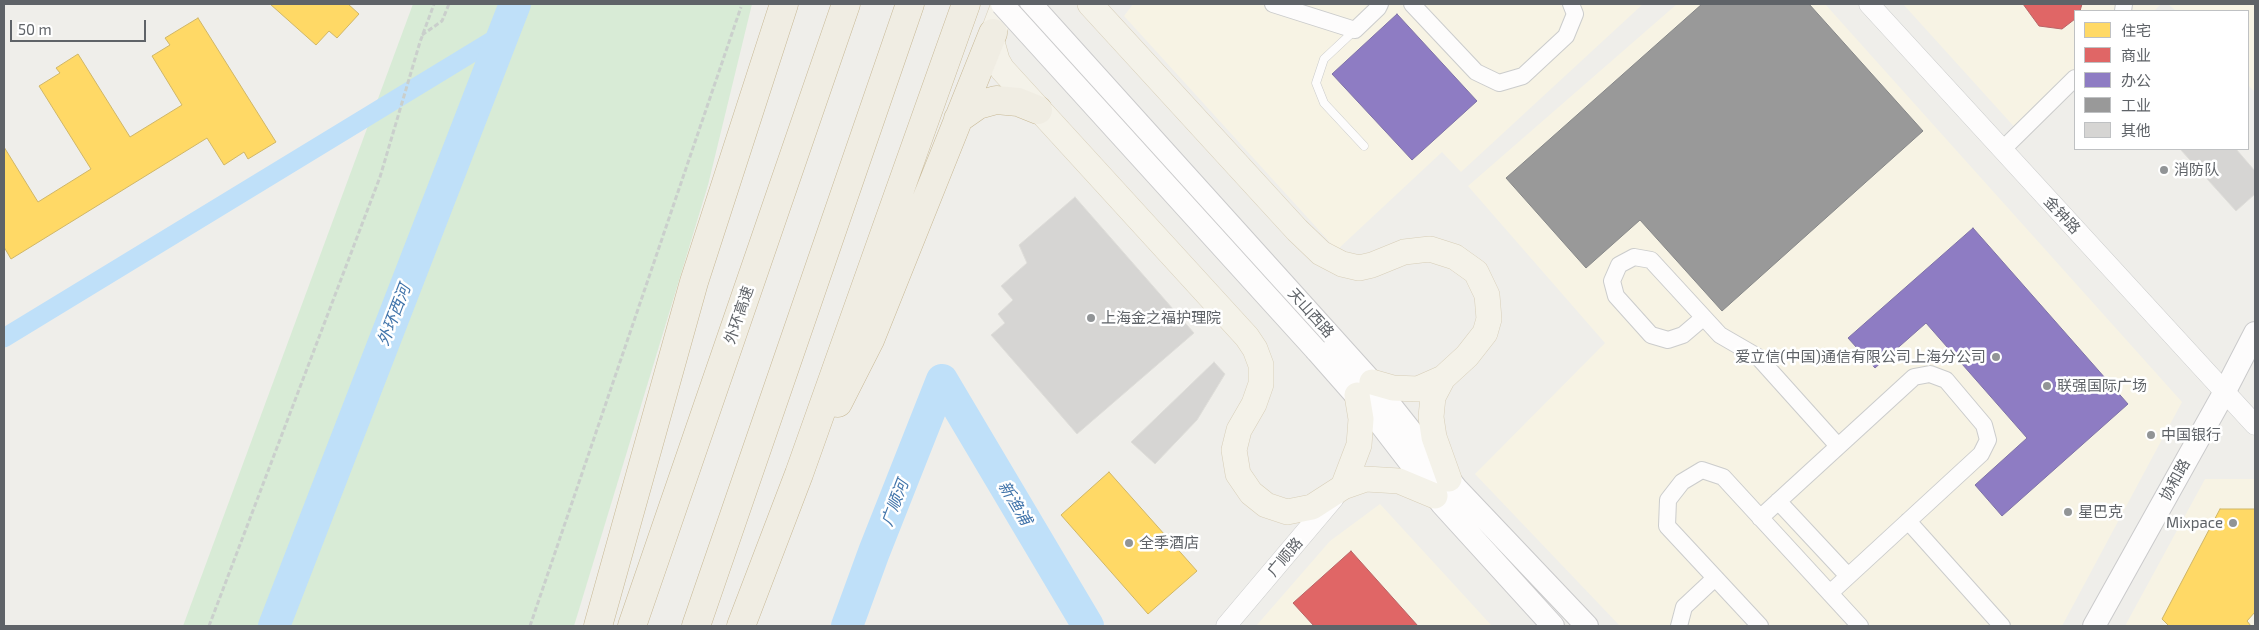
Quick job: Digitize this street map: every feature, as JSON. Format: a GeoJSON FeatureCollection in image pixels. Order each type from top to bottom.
{"type":"FeatureCollection","features":[{"type":"Feature","properties":{"kind":"highway"},"geometry":{"type":"LineString","coordinates":[[745,121],[769,4]]}},
{"type":"Feature","properties":{"kind":"highway"},"geometry":{"type":"LineString","coordinates":[[598,626],[694,282],[784,4]]}},
{"type":"Feature","properties":{"kind":"highway","name":"外环高速"},"geometry":{"type":"LineString","coordinates":[[632,626],[846,4]]}},
{"type":"Feature","properties":{"kind":"highway"},"geometry":{"type":"LineString","coordinates":[[696,626],[910,4]]}},
{"type":"Feature","properties":{"kind":"highway"},"geometry":{"type":"LineString","coordinates":[[741,626],[798,474],[966,4]]}},
{"type":"Feature","properties":{"kind":"highway"},"geometry":{"type":"LineString","coordinates":[[798,474],[848,386],[870,340],[993,33]]}},
{"type":"Feature","properties":{"kind":"highway"},"geometry":{"type":"LineString","coordinates":[[958,119],[973,107],[991,101],[1018,102],[1038,110]]}},
{"type":"Feature","properties":{"kind":"main road"},"geometry":{"type":"LineString","coordinates":[[1003,4],[993,33],[992,42],[997,60],[1009,78],[1240,330],[1255,349],[1261,365],[1261,384],[1254,404],[1237,433],[1234,450],[1237,470],[1248,489],[1266,505],[1287,512],[1312,507],[1343,488],[1366,479],[1389,479],[1409,484],[1442,488],[1431,417],[1434,397],[1443,378]]}},
{"type":"Feature","properties":{"kind":"main road","name":"天山西路"},"geometry":{"type":"LineString","coordinates":[[1003,4],[1324,343]]}},
{"type":"Feature","properties":{"kind":"main road","name":"天山西路"},"geometry":{"type":"LineString","coordinates":[[1031,4],[1365,389],[1553,626]]}},
{"type":"Feature","properties":{"kind":"main road"},"geometry":{"type":"LineString","coordinates":[[1097,6],[1297,230],[1321,253],[1342,264],[1359,268],[1404,252],[1430,249],[1455,256],[1470,266],[1480,278],[1487,295],[1488,323],[1474,349],[1443,378],[1425,386],[1410,390],[1393,388],[1365,389],[1359,445],[1343,488]]}},
{"type":"Feature","properties":{"kind":"main road","name":"协和路"},"geometry":{"type":"LineString","coordinates":[[2094,626],[2224,393],[2255,333]]}},
{"type":"Feature","properties":{"kind":"main road","name":"天山西路"},"geometry":{"type":"LineString","coordinates":[[1442,488],[1587,626]]}},
{"type":"Feature","properties":{"kind":"street"},"geometry":{"type":"LineString","coordinates":[[1273,4],[1355,30],[1380,4]]}},
{"type":"Feature","properties":{"kind":"street"},"geometry":{"type":"LineString","coordinates":[[1412,4],[1476,72],[1499,83],[1523,76],[1566,36],[1575,14],[1571,4]]}},
{"type":"Feature","properties":{"kind":"street","name":"金钟路"},"geometry":{"type":"LineString","coordinates":[[1869,4],[2255,425]]}},
{"type":"Feature","properties":{"kind":"street"},"geometry":{"type":"LineString","coordinates":[[2002,150],[2074,79]]}},
{"type":"Feature","properties":{"kind":"street"},"geometry":{"type":"LineString","coordinates":[[1703,318],[1683,335],[1676,338],[1668,340],[1651,335],[1616,296],[1612,280],[1619,265],[1634,257],[1651,260],[1703,318],[1720,334],[1758,357],[1838,446]]}},
{"type":"Feature","properties":{"kind":"street"},"geometry":{"type":"LineString","coordinates":[[1760,518],[1914,377],[1930,374],[1946,380],[1984,424],[1988,440],[1981,454],[1830,593]]}},
{"type":"Feature","properties":{"kind":"street"},"geometry":{"type":"LineString","coordinates":[[1760,626],[1668,526],[1668,500],[1682,482],[1702,470],[1723,477],[1860,626]]}},
{"type":"Feature","properties":{"kind":"street","name":"广顺路"},"geometry":{"type":"LineString","coordinates":[[1226,626],[1343,488]]}},
{"type":"Feature","properties":{"kind":"street"},"geometry":{"type":"LineString","coordinates":[[1778,501],[1848,576]]}},
{"type":"Feature","properties":{"kind":"street"},"geometry":{"type":"LineString","coordinates":[[1908,521],[2002,626]]}},
{"type":"Feature","properties":{"kind":"street"},"geometry":{"type":"LineString","coordinates":[[1678,626],[1684,607],[1715,578]]}},
{"type":"Feature","properties":{"kind":"lane"},"geometry":{"type":"LineString","coordinates":[[1355,30],[1324,59],[1316,83],[1324,103],[1364,146]]}},
{"type":"Feature","properties":{"kind":"path"},"geometry":{"type":"LineString","coordinates":[[209,626],[380,177],[420,42],[434,4]]}},
{"type":"Feature","properties":{"kind":"path"},"geometry":{"type":"LineString","coordinates":[[422,36],[442,21],[449,4]]}},
{"type":"Feature","properties":{"kind":"path"},"geometry":{"type":"LineString","coordinates":[[530,626],[741,7]]}},
{"type":"Feature","properties":{"kind":"shaded area"},"geometry":{"type":"Polygon","coordinates":[[[1133,4],[1643,4],[1461,172],[1442,152],[1337,250],[1124,16],[1133,4]]]}},
{"type":"Feature","properties":{"kind":"shaded area","name":"联强国际广场"},"geometry":{"type":"Polygon","coordinates":[[[1677,4],[1825,4],[2182,402],[2062,626],[1620,626],[1475,474],[1605,343],[1468,186],[1677,4]]]}},
{"type":"Feature","properties":{"kind":"shaded area"},"geometry":{"type":"Polygon","coordinates":[[[1903,4],[2161,4],[2155,10],[2074,10],[2074,86],[2018,131],[1903,4]]]}},
{"type":"Feature","properties":{"kind":"shaded area"},"geometry":{"type":"Polygon","coordinates":[[[2168,4],[2255,4],[2255,92],[2249,86],[2249,10],[2175,10],[2168,4]]]}},
{"type":"Feature","properties":{"kind":"shaded area"},"geometry":{"type":"Polygon","coordinates":[[[2205,479],[2255,479],[2255,626],[2125,626],[2205,479]]]}},
{"type":"Feature","properties":{"kind":"shaded area"},"geometry":{"type":"Polygon","coordinates":[[[1380,504],[1492,626],[1256,626],[1330,541],[1380,504]]]}},
{"type":"Feature","properties":{"kind":"green space"},"geometry":{"type":"Polygon","coordinates":[[[413,4],[752,4],[708,185],[574,626],[183,626],[413,4]]]}},
{"type":"Feature","properties":{"kind":"building: 住宅"},"geometry":{"type":"Polygon","coordinates":[[[270,4],[348,4],[359,14],[337,38],[329,31],[316,45],[270,4]]]}},
{"type":"Feature","properties":{"kind":"building: 住宅"},"geometry":{"type":"Polygon","coordinates":[[[198,18],[276,142],[248,159],[244,152],[224,165],[207,138],[11,259],[4,247],[4,147],[38,202],[91,169],[39,86],[60,73],[56,68],[78,54],[130,137],[182,105],[152,56],[170,45],[165,38],[198,18]]]}},
{"type":"Feature","properties":{"kind":"building: 住宅","name":"全季酒店"},"geometry":{"type":"Polygon","coordinates":[[[1109,472],[1197,571],[1148,614],[1061,515],[1109,472]]]}},
{"type":"Feature","properties":{"kind":"building: 住宅"},"geometry":{"type":"Polygon","coordinates":[[[2220,509],[2255,509],[2255,612],[2247,621],[2251,626],[2169,626],[2162,619],[2220,509]]]}},
{"type":"Feature","properties":{"kind":"building: 商业"},"geometry":{"type":"Polygon","coordinates":[[[2023,4],[2082,4],[2080,10],[2074,10],[2074,20],[2062,29],[2039,26],[2023,4]]]}},
{"type":"Feature","properties":{"kind":"building: 商业"},"geometry":{"type":"Polygon","coordinates":[[[1351,551],[1418,626],[1314,626],[1293,603],[1351,551]]]}},
{"type":"Feature","properties":{"kind":"building: 办公"},"geometry":{"type":"Polygon","coordinates":[[[1397,14],[1477,101],[1412,160],[1332,74],[1397,14]]]}},
{"type":"Feature","properties":{"kind":"building: 办公","name":"联强国际广场"},"geometry":{"type":"Polygon","coordinates":[[[1973,228],[2128,404],[2002,516],[1975,485],[2027,438],[1926,323],[1875,368],[1848,338],[1973,228]]]}},
{"type":"Feature","properties":{"kind":"building: 工业"},"geometry":{"type":"Polygon","coordinates":[[[1702,4],[1809,4],[1923,131],[1722,311],[1640,220],[1586,268],[1506,178],[1702,4]]]}},
{"type":"Feature","properties":{"kind":"building: 其他"},"geometry":{"type":"Polygon","coordinates":[[[2181,150],[2237,150],[2255,171],[2255,194],[2236,211],[2181,150]]]}},
{"type":"Feature","properties":{"kind":"building: 其他","name":"上海金之福护理院"},"geometry":{"type":"Polygon","coordinates":[[[1075,197],[1194,333],[1077,434],[991,335],[1005,323],[998,314],[1013,300],[1001,286],[1027,263],[1019,245],[1075,197]]]}},
{"type":"Feature","properties":{"kind":"building: 其他"},"geometry":{"type":"Polygon","coordinates":[[[1214,362],[1225,374],[1197,420],[1155,464],[1131,442],[1214,362]]]}},
{"type":"Feature","properties":{"kind":"waterway","name":"外环西河"},"geometry":{"type":"LineString","coordinates":[[274,626],[515,4]]}},
{"type":"Feature","properties":{"kind":"waterway"},"geometry":{"type":"LineString","coordinates":[[4,338],[503,34]]}},
{"type":"Feature","properties":{"kind":"waterway","name":"新渔浦"},"geometry":{"type":"LineString","coordinates":[[942,380],[1088,626]]}},
{"type":"Feature","properties":{"kind":"waterway","name":"广顺河"},"geometry":{"type":"LineString","coordinates":[[847,626],[942,380]]}},
{"type":"Feature","properties":{"kind":"place","name":"消防队"},"geometry":{"type":"Point","coordinates":[2164,170]}},
{"type":"Feature","properties":{"kind":"place","name":"上海金之福护理院"},"geometry":{"type":"Point","coordinates":[1091,318]}},
{"type":"Feature","properties":{"kind":"place","name":"爱立信(中国)通信有限公司上海分公司"},"geometry":{"type":"Point","coordinates":[1996,357]}},
{"type":"Feature","properties":{"kind":"place","name":"联强国际广场"},"geometry":{"type":"Point","coordinates":[2047,386]}},
{"type":"Feature","properties":{"kind":"place","name":"中国银行"},"geometry":{"type":"Point","coordinates":[2151,435]}},
{"type":"Feature","properties":{"kind":"place","name":"星巴克"},"geometry":{"type":"Point","coordinates":[2068,512]}},
{"type":"Feature","properties":{"kind":"place","name":"Mixpace"},"geometry":{"type":"Point","coordinates":[2233,523]}},
{"type":"Feature","properties":{"kind":"place","name":"全季酒店"},"geometry":{"type":"Point","coordinates":[1129,543]}}]}
